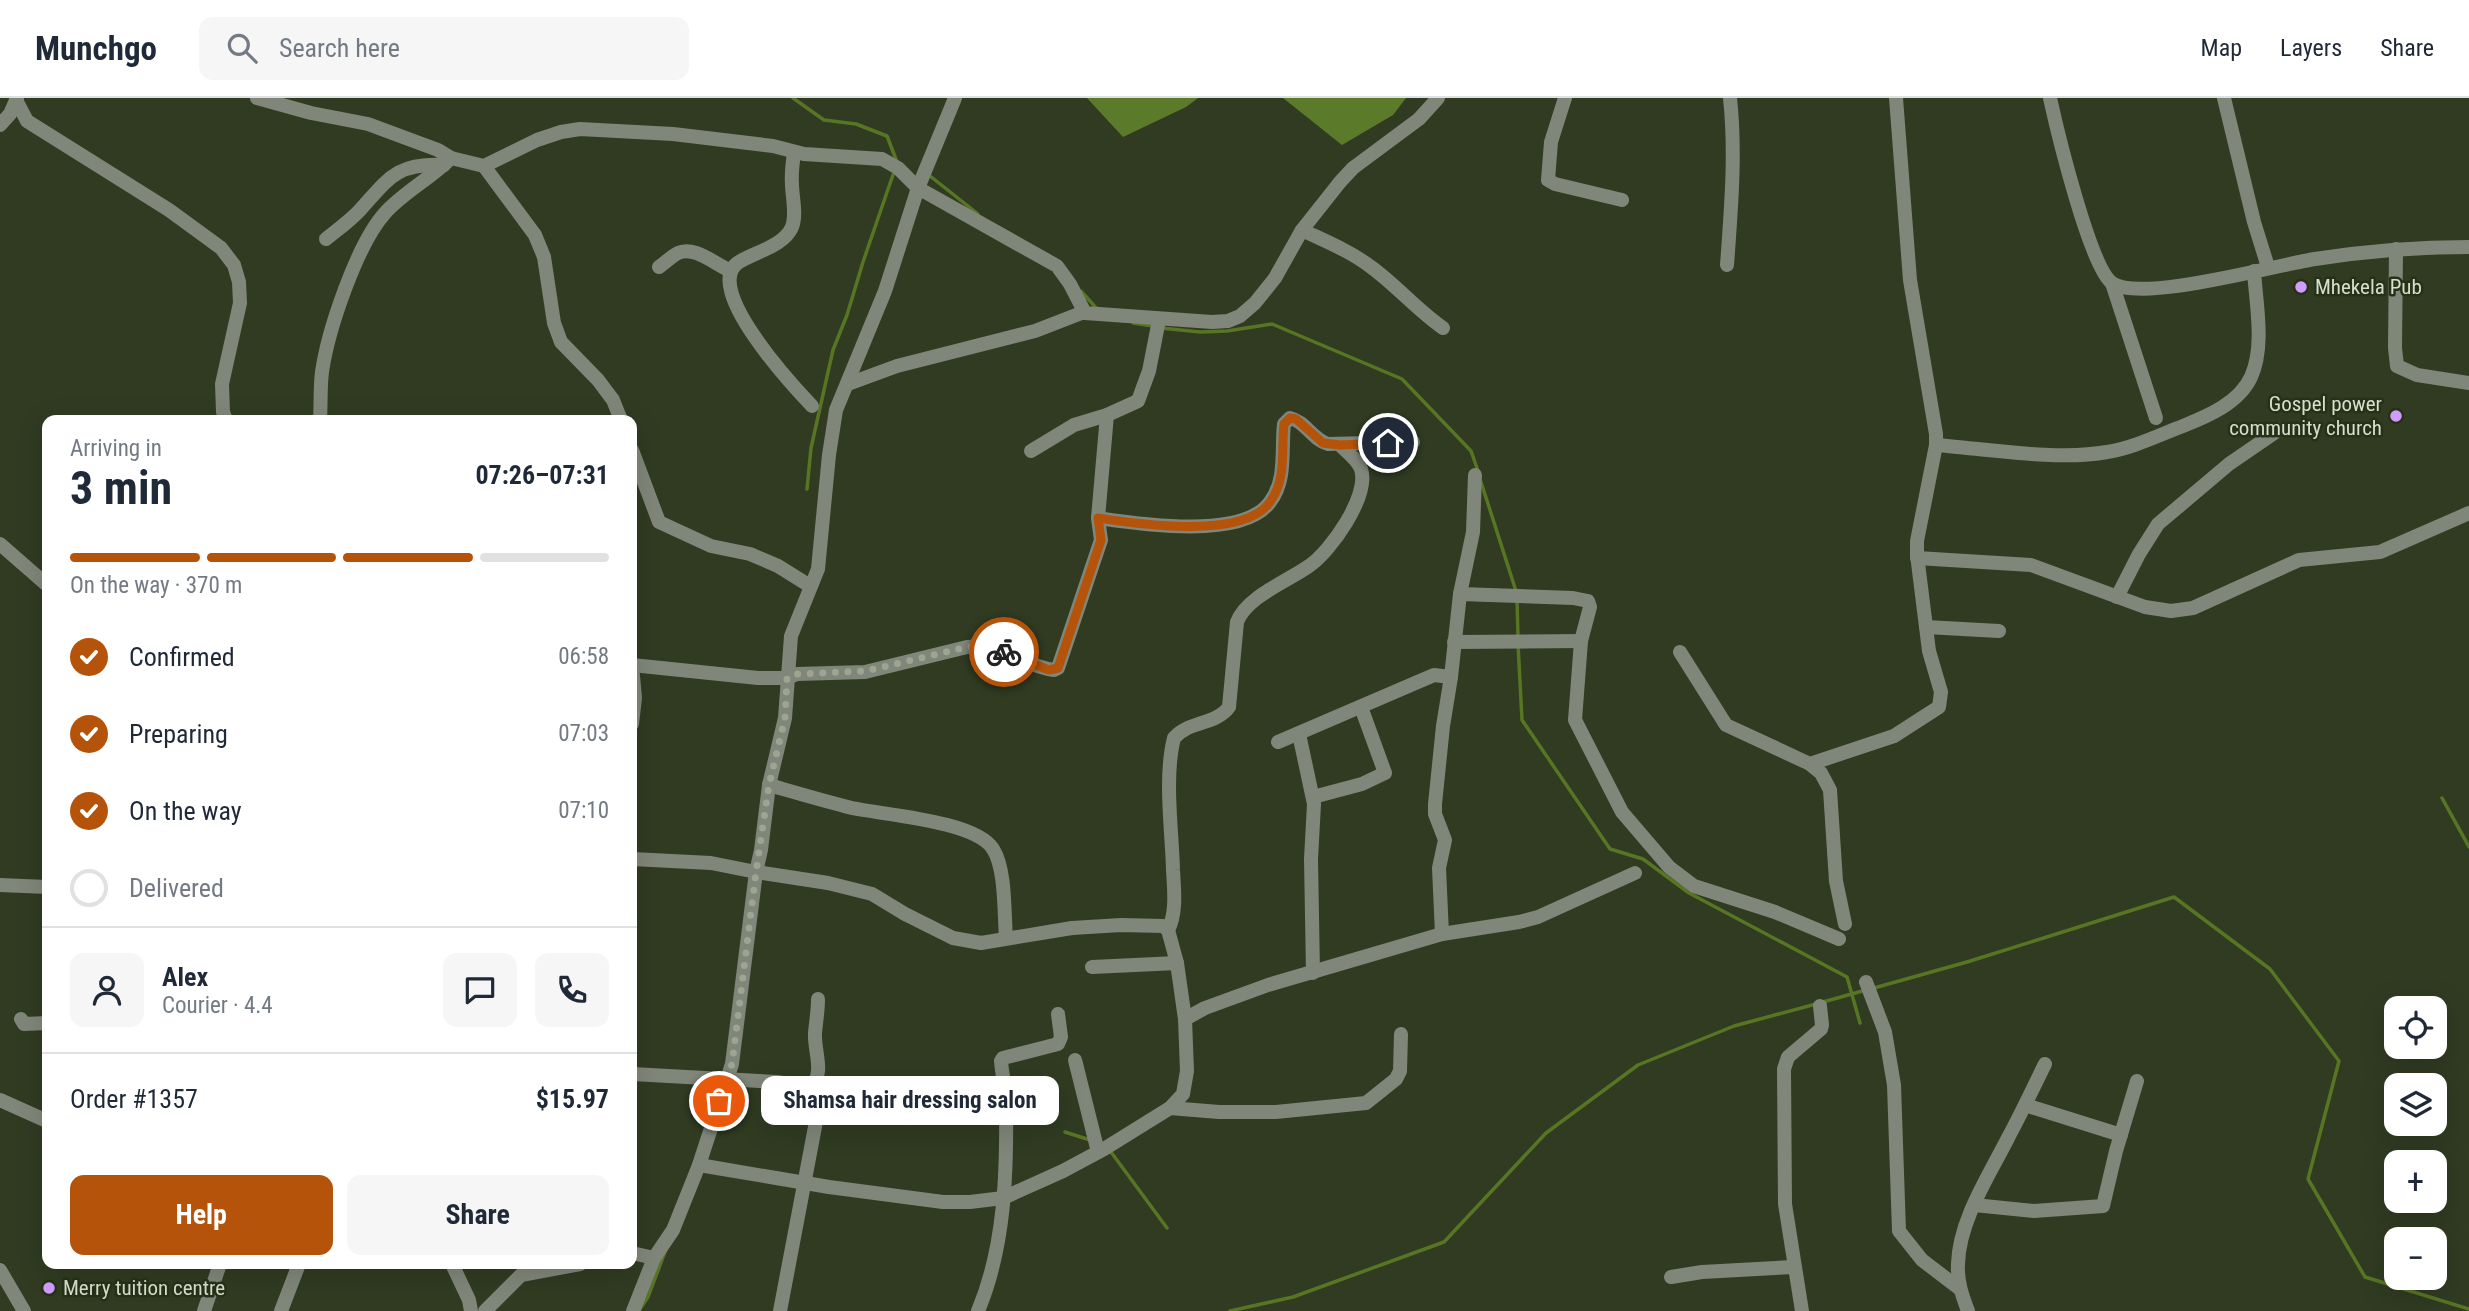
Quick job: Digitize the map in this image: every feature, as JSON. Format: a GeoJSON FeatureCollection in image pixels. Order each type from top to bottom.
{"type":"FeatureCollection","features":[{"type":"Feature","properties":{"kind":"street"},"geometry":{"type":"LineString","coordinates":[[258,98],[384,129],[438,150],[447,162]]}},
{"type":"Feature","properties":{"kind":"street"},"geometry":{"type":"LineString","coordinates":[[633,1311],[654,1258],[673,1230],[699,1165],[732,1064],[769,785],[785,718],[791,636],[818,569],[836,410],[885,291],[918,188],[955,98]]}},
{"type":"Feature","properties":{"kind":"street"},"geometry":{"type":"LineString","coordinates":[[848,384],[897,366],[1035,331],[1084,312],[1092,315],[1212,323],[1240,316],[1255,303],[1275,278],[1302,230],[1346,175],[1403,132],[1438,98]]}},
{"type":"Feature","properties":{"kind":"street"},"geometry":{"type":"LineString","coordinates":[[1565,98],[1551,142],[1548,180],[1622,200]]}},
{"type":"Feature","properties":{"kind":"street"},"geometry":{"type":"LineString","coordinates":[[1727,265],[1733,177],[1730,98]]}},
{"type":"Feature","properties":{"kind":"street"},"geometry":{"type":"LineString","coordinates":[[1810,764],[1894,736],[1938,707],[1941,692],[1926,627],[1917,558],[1917,541],[1936,444],[1910,280],[1896,98]]}},
{"type":"Feature","properties":{"kind":"street"},"geometry":{"type":"LineString","coordinates":[[2050,98],[2076,200],[2101,269],[2112,283],[2156,418]]}},
{"type":"Feature","properties":{"kind":"street"},"geometry":{"type":"LineString","coordinates":[[1936,444],[2055,454],[2101,453],[2124,448],[2180,427],[2222,407],[2244,391],[2253,374],[2261,269],[2254,222],[2224,98]]}},
{"type":"Feature","properties":{"kind":"street"},"geometry":{"type":"LineString","coordinates":[[0,125],[10,114],[16,99]]}},
{"type":"Feature","properties":{"kind":"street"},"geometry":{"type":"LineString","coordinates":[[16,99],[27,121],[170,210],[221,248],[233,265],[239,282],[240,303],[222,384],[224,415]]}},
{"type":"Feature","properties":{"kind":"street"},"geometry":{"type":"LineString","coordinates":[[326,239],[358,212],[398,171],[447,162],[485,166],[537,139],[580,129],[673,134],[773,146],[794,152],[882,159],[898,168],[918,188],[1057,266],[1084,312]]}},
{"type":"Feature","properties":{"kind":"street"},"geometry":{"type":"LineString","coordinates":[[794,152],[794,221],[791,231],[773,245],[738,262],[731,271],[731,287],[749,329],[812,406]]}},
{"type":"Feature","properties":{"kind":"street"},"geometry":{"type":"LineString","coordinates":[[320,415],[322,372],[326,355],[346,287],[367,239],[374,226],[397,201],[447,162]]}},
{"type":"Feature","properties":{"kind":"street"},"geometry":{"type":"LineString","coordinates":[[485,166],[535,235],[544,257],[554,323],[561,342],[598,380],[613,400],[619,415]]}},
{"type":"Feature","properties":{"kind":"street"},"geometry":{"type":"LineString","coordinates":[[1302,230],[1350,253],[1374,269],[1420,312],[1443,328]]}},
{"type":"Feature","properties":{"kind":"street"},"geometry":{"type":"LineString","coordinates":[[2112,283],[2131,290],[2163,288],[2317,258],[2396,250],[2469,247]]}},
{"type":"Feature","properties":{"kind":"street"},"geometry":{"type":"LineString","coordinates":[[2396,250],[2397,366],[2417,374],[2469,383]]}},
{"type":"Feature","properties":{"kind":"street"},"geometry":{"type":"LineString","coordinates":[[659,267],[678,253],[690,251],[731,271]]}},
{"type":"Feature","properties":{"kind":"street"},"geometry":{"type":"LineString","coordinates":[[1031,451],[1067,428],[1134,404],[1141,397],[1159,320]]}},
{"type":"Feature","properties":{"kind":"street"},"geometry":{"type":"LineString","coordinates":[[637,666],[720,675],[787,678],[797,674],[866,671],[981,646],[994,648],[1054,670],[1058,668],[1101,540],[1098,518],[1107,415]]}},
{"type":"Feature","properties":{"kind":"street"},"geometry":{"type":"LineString","coordinates":[[1098,518],[1159,525],[1202,526],[1244,520],[1256,514],[1271,502],[1282,469],[1283,430],[1288,418],[1296,419],[1323,443],[1340,445],[1413,442]]}},
{"type":"Feature","properties":{"kind":"street"},"geometry":{"type":"LineString","coordinates":[[2117,597],[2158,524],[2229,464],[2280,429]]}},
{"type":"Feature","properties":{"kind":"street"},"geometry":{"type":"LineString","coordinates":[[1168,930],[1174,896],[1170,798],[1174,738],[1182,730],[1224,714],[1229,707],[1240,613],[1316,561],[1348,518],[1359,495],[1362,474],[1359,464],[1340,445]]}},
{"type":"Feature","properties":{"kind":"street"},"geometry":{"type":"LineString","coordinates":[[637,463],[659,522],[711,546],[750,554],[778,566],[810,586]]}},
{"type":"Feature","properties":{"kind":"street"},"geometry":{"type":"LineString","coordinates":[[1442,933],[1439,868],[1445,840],[1435,814],[1460,594],[1473,532],[1475,475]]}},
{"type":"Feature","properties":{"kind":"street"},"geometry":{"type":"LineString","coordinates":[[1917,558],[2031,565],[2117,597],[2166,611],[2193,608],[2299,560],[2380,552],[2469,513]]}},
{"type":"Feature","properties":{"kind":"street"},"geometry":{"type":"LineString","coordinates":[[0,544],[42,581]]}},
{"type":"Feature","properties":{"kind":"street"},"geometry":{"type":"LineString","coordinates":[[1460,594],[1585,600],[1589,603],[1581,641],[1574,711],[1577,726],[1622,812],[1669,867],[1694,886],[1775,912],[1839,939]]}},
{"type":"Feature","properties":{"kind":"street"},"geometry":{"type":"LineString","coordinates":[[1926,627],[1999,631]]}},
{"type":"Feature","properties":{"kind":"street"},"geometry":{"type":"LineString","coordinates":[[1454,642],[1581,641]]}},
{"type":"Feature","properties":{"kind":"street"},"geometry":{"type":"LineString","coordinates":[[1681,652],[1726,725],[1810,764],[1821,773],[1830,790],[1836,881],[1845,924]]}},
{"type":"Feature","properties":{"kind":"street"},"geometry":{"type":"LineString","coordinates":[[1278,742],[1434,675],[1451,677]]}},
{"type":"Feature","properties":{"kind":"street"},"geometry":{"type":"LineString","coordinates":[[1313,797],[1362,784],[1385,773],[1361,707]]}},
{"type":"Feature","properties":{"kind":"street"},"geometry":{"type":"LineString","coordinates":[[1299,734],[1313,797],[1313,973]]}},
{"type":"Feature","properties":{"kind":"street"},"geometry":{"type":"LineString","coordinates":[[769,785],[854,808],[949,826],[984,838],[995,850],[1000,868],[1006,938]]}},
{"type":"Feature","properties":{"kind":"street"},"geometry":{"type":"LineString","coordinates":[[637,859],[711,863],[828,883],[872,894],[935,930],[967,942],[981,943],[1072,928],[1155,924],[1168,930],[1177,963],[1187,1056],[1185,1088],[1180,1099],[1170,1108],[1098,1152],[1003,1198],[943,1202],[699,1165]]}},
{"type":"Feature","properties":{"kind":"street"},"geometry":{"type":"LineString","coordinates":[[1185,1019],[1223,1001],[1442,933],[1529,919],[1635,873]]}},
{"type":"Feature","properties":{"kind":"street"},"geometry":{"type":"LineString","coordinates":[[0,885],[42,887]]}},
{"type":"Feature","properties":{"kind":"street"},"geometry":{"type":"LineString","coordinates":[[1092,967],[1177,963]]}},
{"type":"Feature","properties":{"kind":"street"},"geometry":{"type":"LineString","coordinates":[[1866,982],[1885,1032],[1894,1085],[1899,1231],[1922,1261],[1960,1289]]}},
{"type":"Feature","properties":{"kind":"street"},"geometry":{"type":"LineString","coordinates":[[780,1311],[804,1183],[817,1089],[819,1072],[815,1040],[818,999]]}},
{"type":"Feature","properties":{"kind":"street"},"geometry":{"type":"LineString","coordinates":[[1802,1311],[1793,1266],[1784,1186],[1784,1069],[1788,1057],[1821,1029],[1820,1006]]}},
{"type":"Feature","properties":{"kind":"street"},"geometry":{"type":"LineString","coordinates":[[978,1311],[998,1237],[1003,1198],[1006,1101],[1002,1059],[1058,1044],[1061,1037],[1058,1014]]}},
{"type":"Feature","properties":{"kind":"street"},"geometry":{"type":"LineString","coordinates":[[21,1019],[24,1024],[42,1023]]}},
{"type":"Feature","properties":{"kind":"street"},"geometry":{"type":"LineString","coordinates":[[1170,1108],[1219,1112],[1276,1112],[1366,1103],[1396,1079],[1400,1064],[1401,1034]]}},
{"type":"Feature","properties":{"kind":"street"},"geometry":{"type":"LineString","coordinates":[[1075,1060],[1098,1152]]}},
{"type":"Feature","properties":{"kind":"street"},"geometry":{"type":"LineString","coordinates":[[1968,1311],[1960,1289],[1959,1256],[1974,1205],[2045,1064]]}},
{"type":"Feature","properties":{"kind":"street"},"geometry":{"type":"LineString","coordinates":[[637,1074],[777,1082],[930,1101],[1006,1101]]}},
{"type":"Feature","properties":{"kind":"street"},"geometry":{"type":"LineString","coordinates":[[1974,1205],[2034,1211],[2103,1206],[2137,1081]]}},
{"type":"Feature","properties":{"kind":"street"},"geometry":{"type":"LineString","coordinates":[[0,1100],[42,1119]]}},
{"type":"Feature","properties":{"kind":"street"},"geometry":{"type":"LineString","coordinates":[[2025,1105],[2121,1135]]}},
{"type":"Feature","properties":{"kind":"street"},"geometry":{"type":"LineString","coordinates":[[637,1254],[654,1258]]}},
{"type":"Feature","properties":{"kind":"street"},"geometry":{"type":"LineString","coordinates":[[1671,1277],[1702,1272],[1793,1266]]}},
{"type":"Feature","properties":{"kind":"street"},"geometry":{"type":"LineString","coordinates":[[204,1311],[218,1269]]}},
{"type":"Feature","properties":{"kind":"street"},"geometry":{"type":"LineString","coordinates":[[281,1311],[297,1269]]}},
{"type":"Feature","properties":{"kind":"street"},"geometry":{"type":"LineString","coordinates":[[454,1269],[469,1300],[471,1311]]}},
{"type":"Feature","properties":{"kind":"street"},"geometry":{"type":"LineString","coordinates":[[485,1311],[521,1275],[553,1269]]}},
{"type":"Feature","properties":{"kind":"street"},"geometry":{"type":"LineString","coordinates":[[0,1270],[24,1311]]}},
{"type":"Feature","properties":{"kind":"green space"},"geometry":{"type":"Polygon","coordinates":[[[1087,98],[1198,98],[1186,107],[1123,137],[1087,98]]]}},
{"type":"Feature","properties":{"kind":"green space"},"geometry":{"type":"Polygon","coordinates":[[[1283,98],[1406,98],[1393,115],[1342,145],[1283,98]]]}},
{"type":"Feature","properties":{"kind":"waterway"},"geometry":{"type":"LineString","coordinates":[[793,98],[824,120],[856,124],[887,136],[897,162]]}},
{"type":"Feature","properties":{"kind":"waterway"},"geometry":{"type":"LineString","coordinates":[[807,489],[811,448],[833,350],[895,169]]}},
{"type":"Feature","properties":{"kind":"waterway"},"geometry":{"type":"LineString","coordinates":[[930,176],[978,214]]}},
{"type":"Feature","properties":{"kind":"waterway"},"geometry":{"type":"LineString","coordinates":[[1081,291],[1097,309]]}},
{"type":"Feature","properties":{"kind":"waterway"},"geometry":{"type":"LineString","coordinates":[[1133,323],[1153,326]]}},
{"type":"Feature","properties":{"kind":"waterway"},"geometry":{"type":"LineString","coordinates":[[1161,328],[1200,332],[1272,324],[1402,379],[1471,451],[1478,471]]}},
{"type":"Feature","properties":{"kind":"waterway"},"geometry":{"type":"LineString","coordinates":[[1481,482],[1516,591]]}},
{"type":"Feature","properties":{"kind":"waterway"},"geometry":{"type":"LineString","coordinates":[[1517,599],[1518,636]]}},
{"type":"Feature","properties":{"kind":"waterway"},"geometry":{"type":"LineString","coordinates":[[1518,644],[1522,720],[1610,849],[1643,859],[1689,893],[1847,977],[1860,1023]]}},
{"type":"Feature","properties":{"kind":"waterway"},"geometry":{"type":"LineString","coordinates":[[2442,798],[2469,847]]}},
{"type":"Feature","properties":{"kind":"waterway"},"geometry":{"type":"LineString","coordinates":[[1874,988],[1967,962],[2174,897],[2270,969],[2339,1061],[2308,1179],[2365,1277],[2469,1309]]}},
{"type":"Feature","properties":{"kind":"waterway"},"geometry":{"type":"LineString","coordinates":[[1823,1002],[1866,990]]}},
{"type":"Feature","properties":{"kind":"waterway"},"geometry":{"type":"LineString","coordinates":[[1230,1311],[1293,1297],[1444,1242],[1546,1133],[1638,1065],[1734,1026],[1816,1004]]}},
{"type":"Feature","properties":{"kind":"waterway"},"geometry":{"type":"LineString","coordinates":[[1065,1132],[1090,1140]]}},
{"type":"Feature","properties":{"kind":"waterway"},"geometry":{"type":"LineString","coordinates":[[1108,1151],[1167,1228]]}},
{"type":"Feature","properties":{"kind":"waterway"},"geometry":{"type":"LineString","coordinates":[[640,1309],[648,1297],[665,1252]]}},
{"type":"Feature","properties":{"kind":"way so far"},"geometry":{"type":"LineString","coordinates":[[719,1101],[732,1064],[769,785],[785,718],[787,678],[797,674],[866,671],[967,647],[981,646],[1004,652]]}},
{"type":"Feature","properties":{"kind":"place","name":"Mhekela Pub"},"geometry":{"type":"Point","coordinates":[2301,287]}},
{"type":"Feature","properties":{"kind":"place","name":"Gospel power community church"},"geometry":{"type":"Point","coordinates":[2396,416]}},
{"type":"Feature","properties":{"kind":"place","name":"Shamsa hair dressing salon"},"geometry":{"type":"Point","coordinates":[719,1101]}},
{"type":"Feature","properties":{"kind":"place","name":"Merry tuition centre"},"geometry":{"type":"Point","coordinates":[49,1288]}},
{"type":"Feature","properties":{"kind":"route"},"geometry":{"type":"LineString","coordinates":[[1004,652],[1049,670],[1058,668],[1101,540],[1098,518],[1159,525],[1202,526],[1244,520],[1256,514],[1271,502],[1278,485],[1282,469],[1284,424],[1293,417],[1323,443],[1388,443]]}}]}
